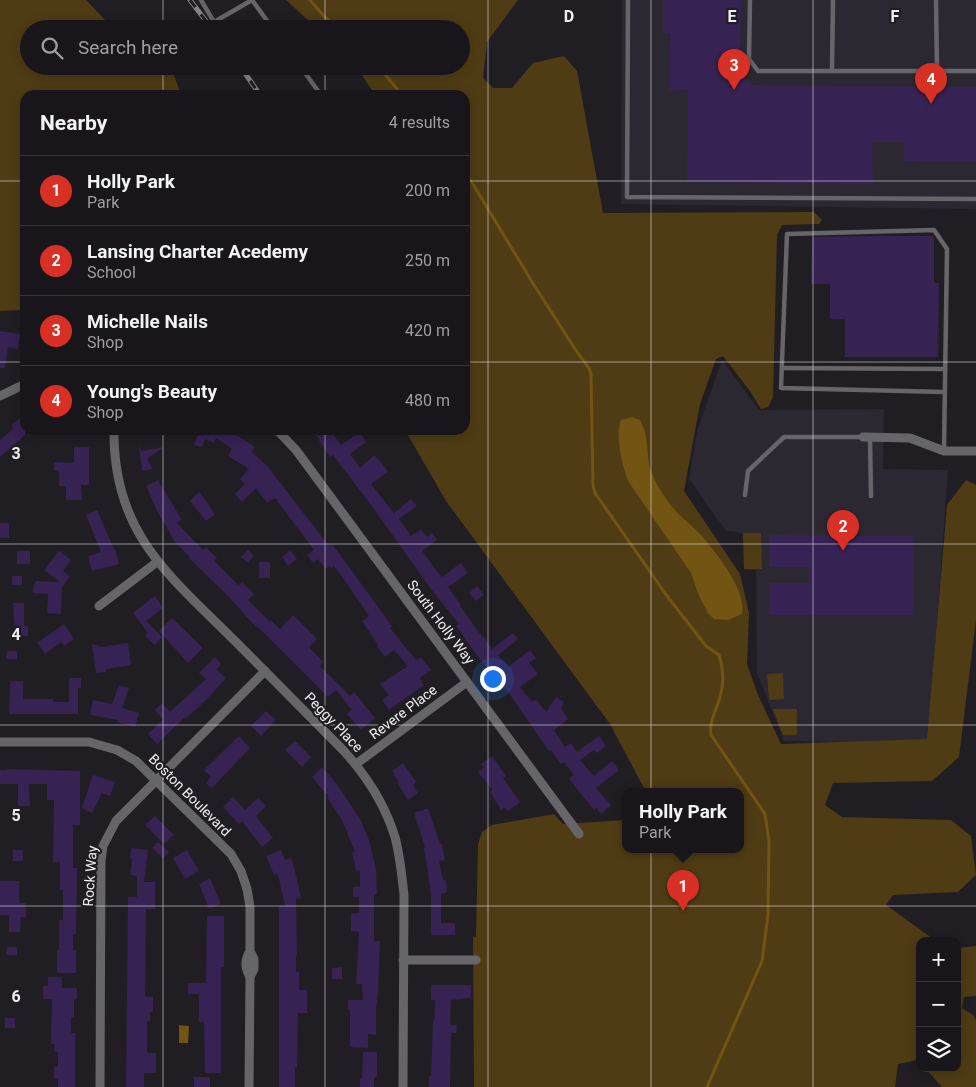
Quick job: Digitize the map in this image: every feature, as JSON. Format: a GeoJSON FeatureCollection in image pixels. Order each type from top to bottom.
{"type":"FeatureCollection","features":[{"type":"Feature","properties":{"kind":"street"},"geometry":{"type":"LineString","coordinates":[[0,396],[20,386]]}},
{"type":"Feature","properties":{"kind":"street","name":"Peggy Place"},"geometry":{"type":"LineString","coordinates":[[114,435],[117,477],[123,501],[133,523],[157,562],[356,764],[382,806],[395,837],[404,895],[403,1087]]}},
{"type":"Feature","properties":{"kind":"street","name":"South Holly Way"},"geometry":{"type":"LineString","coordinates":[[282,435],[296,450],[579,834]]}},
{"type":"Feature","properties":{"kind":"street"},"geometry":{"type":"LineString","coordinates":[[867,437],[910,438],[944,451],[976,451]]}},
{"type":"Feature","properties":{"kind":"street"},"geometry":{"type":"LineString","coordinates":[[99,606],[157,562]]}},
{"type":"Feature","properties":{"kind":"street","name":"Rock Way"},"geometry":{"type":"LineString","coordinates":[[100,1087],[103,846],[116,821],[265,671]]}},
{"type":"Feature","properties":{"kind":"street","name":"Revere Place"},"geometry":{"type":"LineString","coordinates":[[356,764],[467,682]]}},
{"type":"Feature","properties":{"kind":"street","name":"Boston Boulevard"},"geometry":{"type":"LineString","coordinates":[[0,742],[72,742],[103,745],[117,750],[136,760],[231,854],[248,889],[250,907],[250,951],[246,958],[246,970],[250,977],[249,1087]]}},
{"type":"Feature","properties":{"kind":"street"},"geometry":{"type":"LineString","coordinates":[[403,960],[476,960]]}},
{"type":"Feature","properties":{"kind":"lane"},"geometry":{"type":"LineString","coordinates":[[201,0],[213,20]]}},
{"type":"Feature","properties":{"kind":"lane"},"geometry":{"type":"LineString","coordinates":[[217,20],[252,0],[266,20]]}},
{"type":"Feature","properties":{"kind":"lane"},"geometry":{"type":"LineString","coordinates":[[628,0],[627,197],[976,199]]}},
{"type":"Feature","properties":{"kind":"lane"},"geometry":{"type":"LineString","coordinates":[[750,0],[749,59],[758,72],[976,72]]}},
{"type":"Feature","properties":{"kind":"lane"},"geometry":{"type":"LineString","coordinates":[[832,72],[833,0]]}},
{"type":"Feature","properties":{"kind":"lane"},"geometry":{"type":"LineString","coordinates":[[936,0],[937,72]]}},
{"type":"Feature","properties":{"kind":"lane"},"geometry":{"type":"LineString","coordinates":[[307,75],[317,90]]}},
{"type":"Feature","properties":{"kind":"lane"},"geometry":{"type":"LineString","coordinates":[[944,392],[781,388],[786,234],[934,230],[947,249],[944,451]]}},
{"type":"Feature","properties":{"kind":"lane"},"geometry":{"type":"LineString","coordinates":[[782,368],[945,369]]}},
{"type":"Feature","properties":{"kind":"lane"},"geometry":{"type":"LineString","coordinates":[[744,495],[748,471],[784,437],[867,437],[871,496]]}},
{"type":"Feature","properties":{"kind":"shaded area"},"geometry":{"type":"Polygon","coordinates":[[[0,0],[86,0],[105,20],[20,20],[20,75],[174,75],[179,90],[20,90],[20,310],[0,311],[0,0]]]}},
{"type":"Feature","properties":{"kind":"shaded area"},"geometry":{"type":"Polygon","coordinates":[[[286,0],[518,0],[487,42],[483,78],[493,88],[512,88],[533,63],[564,56],[577,71],[603,213],[814,212],[822,220],[819,224],[782,225],[777,235],[773,397],[768,407],[761,409],[750,391],[723,356],[716,359],[700,404],[684,491],[740,574],[749,613],[747,664],[758,695],[781,744],[927,739],[947,505],[966,480],[976,485],[976,620],[959,757],[932,781],[833,783],[825,805],[842,817],[951,820],[971,836],[976,875],[958,892],[893,895],[886,905],[930,937],[916,937],[916,1060],[898,1064],[895,1087],[474,1087],[473,937],[476,937],[478,844],[482,832],[492,825],[554,814],[563,824],[622,820],[622,853],[744,853],[744,788],[644,788],[610,724],[446,501],[408,435],[470,435],[470,90],[372,90],[362,75],[470,75],[470,20],[308,20],[286,0]]]}},
{"type":"Feature","properties":{"kind":"shaded area"},"geometry":{"type":"Polygon","coordinates":[[[622,0],[976,0],[976,209],[621,204],[622,0]]]}},
{"type":"Feature","properties":{"kind":"shaded area"},"geometry":{"type":"Polygon","coordinates":[[[722,360],[759,410],[884,409],[883,469],[948,470],[928,743],[784,741],[757,673],[756,570],[744,569],[743,533],[726,531],[689,479],[697,431],[722,360]]]}},
{"type":"Feature","properties":{"kind":"shaded area"},"geometry":{"type":"Polygon","coordinates":[[[632,417],[640,420],[643,425],[650,468],[657,484],[673,508],[701,535],[729,572],[740,594],[742,614],[728,620],[714,619],[708,613],[699,596],[691,573],[628,481],[619,442],[619,426],[621,420],[632,417]]]}},
{"type":"Feature","properties":{"kind":"shaded area"},"geometry":{"type":"Polygon","coordinates":[[[743,533],[761,533],[762,569],[744,569],[743,533]]]}},
{"type":"Feature","properties":{"kind":"shaded area"},"geometry":{"type":"Polygon","coordinates":[[[783,673],[784,699],[769,700],[767,674],[783,673]]]}},
{"type":"Feature","properties":{"kind":"shaded area"},"geometry":{"type":"Polygon","coordinates":[[[773,709],[797,709],[797,735],[783,735],[773,709]]]}},
{"type":"Feature","properties":{"kind":"shaded area"},"geometry":{"type":"Polygon","coordinates":[[[976,946],[976,996],[964,997],[962,1008],[973,1015],[976,1020],[976,1087],[942,1087],[929,1072],[961,1072],[961,948],[976,946]]]}},
{"type":"Feature","properties":{"kind":"shaded area"},"geometry":{"type":"Polygon","coordinates":[[[179,1025],[189,1026],[188,1043],[179,1043],[179,1025]]]}},
{"type":"Feature","properties":{"kind":"building"},"geometry":{"type":"Polygon","coordinates":[[[663,0],[741,0],[740,74],[752,85],[976,87],[976,162],[904,161],[904,142],[872,142],[873,184],[687,182],[688,90],[669,91],[670,33],[663,33],[663,0]]]}},
{"type":"Feature","properties":{"kind":"building"},"geometry":{"type":"Polygon","coordinates":[[[933,236],[934,283],[939,283],[938,357],[845,357],[845,319],[830,319],[830,284],[811,284],[812,237],[933,236]]]}},
{"type":"Feature","properties":{"kind":"building"},"geometry":{"type":"Polygon","coordinates":[[[0,331],[20,334],[18,349],[8,347],[5,368],[0,368],[0,331]]]}},
{"type":"Feature","properties":{"kind":"building"},"geometry":{"type":"Polygon","coordinates":[[[20,418],[20,435],[25,435],[0,457],[0,440],[14,428],[11,425],[20,418]]]}},
{"type":"Feature","properties":{"kind":"building"},"geometry":{"type":"Polygon","coordinates":[[[198,435],[237,435],[255,447],[252,452],[268,467],[329,546],[332,544],[392,626],[390,628],[416,660],[421,657],[431,670],[420,678],[424,685],[389,710],[382,700],[389,695],[380,684],[408,666],[394,650],[385,657],[362,621],[369,616],[350,588],[334,566],[325,569],[318,559],[313,563],[307,555],[314,550],[275,498],[267,503],[256,488],[242,502],[235,494],[245,484],[240,479],[249,469],[228,456],[232,449],[216,438],[214,443],[205,439],[202,447],[194,445],[198,435]]]}},
{"type":"Feature","properties":{"kind":"building"},"geometry":{"type":"Polygon","coordinates":[[[316,435],[334,435],[341,445],[356,435],[362,435],[366,442],[350,454],[360,468],[374,455],[381,462],[388,472],[371,484],[394,513],[411,499],[417,506],[399,519],[411,536],[421,529],[427,537],[432,533],[437,540],[422,551],[436,570],[442,577],[461,563],[468,573],[448,587],[483,638],[492,649],[513,633],[518,639],[498,655],[508,667],[530,650],[536,658],[529,663],[538,674],[520,687],[532,702],[536,699],[546,712],[556,697],[564,702],[561,708],[568,719],[554,730],[565,747],[571,743],[577,752],[599,736],[606,746],[597,753],[594,750],[580,760],[594,776],[612,761],[619,770],[596,788],[611,805],[601,814],[596,808],[594,810],[569,779],[574,775],[564,762],[561,764],[551,750],[549,751],[508,692],[481,661],[456,626],[459,624],[434,593],[333,455],[330,457],[316,435]]]}},
{"type":"Feature","properties":{"kind":"building"},"geometry":{"type":"Polygon","coordinates":[[[139,446],[142,451],[164,447],[147,459],[153,469],[142,471],[139,446]]]}},
{"type":"Feature","properties":{"kind":"building"},"geometry":{"type":"Polygon","coordinates":[[[74,447],[89,447],[89,485],[81,485],[82,500],[66,500],[66,486],[59,486],[59,471],[54,470],[54,462],[74,463],[74,447]]]}},
{"type":"Feature","properties":{"kind":"building"},"geometry":{"type":"Polygon","coordinates":[[[158,480],[182,520],[177,523],[203,550],[206,547],[217,558],[214,561],[238,585],[242,582],[254,594],[248,600],[270,622],[271,620],[280,629],[293,615],[317,639],[309,647],[323,662],[320,666],[350,696],[354,692],[375,718],[361,730],[347,714],[352,710],[336,690],[328,697],[189,558],[175,542],[157,511],[146,486],[158,480]]]}},
{"type":"Feature","properties":{"kind":"building"},"geometry":{"type":"Polygon","coordinates":[[[199,492],[215,515],[206,521],[190,501],[199,492]]]}},
{"type":"Feature","properties":{"kind":"building"},"geometry":{"type":"Polygon","coordinates":[[[97,510],[115,548],[119,564],[92,571],[88,556],[101,552],[86,515],[97,510]]]}},
{"type":"Feature","properties":{"kind":"building"},"geometry":{"type":"Polygon","coordinates":[[[0,523],[9,523],[9,538],[0,538],[0,523]]]}},
{"type":"Feature","properties":{"kind":"building"},"geometry":{"type":"Polygon","coordinates":[[[769,535],[914,536],[914,615],[770,615],[770,583],[809,583],[809,567],[769,567],[769,535]]]}},
{"type":"Feature","properties":{"kind":"building"},"geometry":{"type":"Polygon","coordinates":[[[248,550],[254,556],[248,563],[241,557],[248,550]]]}},
{"type":"Feature","properties":{"kind":"building"},"geometry":{"type":"Polygon","coordinates":[[[290,550],[297,559],[288,566],[282,557],[290,550]]]}},
{"type":"Feature","properties":{"kind":"building"},"geometry":{"type":"Polygon","coordinates":[[[17,551],[30,551],[30,564],[17,564],[17,551]]]}},
{"type":"Feature","properties":{"kind":"building"},"geometry":{"type":"Polygon","coordinates":[[[59,551],[71,560],[63,571],[70,577],[62,587],[61,614],[47,613],[48,594],[33,593],[34,584],[37,581],[60,582],[44,570],[59,551]]]}},
{"type":"Feature","properties":{"kind":"building"},"geometry":{"type":"Polygon","coordinates":[[[259,562],[270,562],[270,578],[259,578],[259,562]]]}},
{"type":"Feature","properties":{"kind":"building"},"geometry":{"type":"Polygon","coordinates":[[[12,576],[22,576],[22,585],[12,585],[12,576]]]}},
{"type":"Feature","properties":{"kind":"building"},"geometry":{"type":"Polygon","coordinates":[[[477,586],[484,595],[476,601],[469,593],[477,586]]]}},
{"type":"Feature","properties":{"kind":"building"},"geometry":{"type":"Polygon","coordinates":[[[155,596],[163,608],[146,621],[162,637],[155,645],[145,636],[148,633],[133,613],[155,596]]]}},
{"type":"Feature","properties":{"kind":"building"},"geometry":{"type":"Polygon","coordinates":[[[13,603],[24,603],[24,626],[28,626],[28,636],[15,636],[13,603]]]}},
{"type":"Feature","properties":{"kind":"building"},"geometry":{"type":"Polygon","coordinates":[[[172,618],[203,648],[188,663],[159,631],[172,618]]]}},
{"type":"Feature","properties":{"kind":"building"},"geometry":{"type":"Polygon","coordinates":[[[64,624],[74,639],[64,646],[61,642],[45,654],[37,643],[64,624]]]}},
{"type":"Feature","properties":{"kind":"building"},"geometry":{"type":"Polygon","coordinates":[[[128,643],[131,665],[106,669],[106,672],[96,673],[92,644],[102,647],[128,643]]]}},
{"type":"Feature","properties":{"kind":"building"},"geometry":{"type":"Polygon","coordinates":[[[7,651],[17,651],[17,659],[6,659],[7,651]]]}},
{"type":"Feature","properties":{"kind":"building"},"geometry":{"type":"Polygon","coordinates":[[[215,657],[221,664],[216,669],[226,678],[206,700],[157,744],[148,734],[163,719],[155,710],[162,703],[170,712],[206,679],[199,673],[215,657]]]}},
{"type":"Feature","properties":{"kind":"building"},"geometry":{"type":"Polygon","coordinates":[[[69,678],[81,678],[81,688],[78,688],[78,714],[9,714],[10,681],[23,681],[23,699],[53,699],[53,702],[69,702],[69,678]]]}},
{"type":"Feature","properties":{"kind":"building"},"geometry":{"type":"Polygon","coordinates":[[[119,685],[129,688],[122,708],[139,713],[135,727],[117,722],[118,720],[90,715],[93,700],[112,704],[119,685]]]}},
{"type":"Feature","properties":{"kind":"building"},"geometry":{"type":"Polygon","coordinates":[[[266,711],[276,720],[261,736],[251,726],[266,711]]]}},
{"type":"Feature","properties":{"kind":"building"},"geometry":{"type":"Polygon","coordinates":[[[239,736],[250,748],[212,788],[206,783],[211,777],[204,770],[239,736]]]}},
{"type":"Feature","properties":{"kind":"building"},"geometry":{"type":"Polygon","coordinates":[[[295,741],[311,757],[302,767],[285,750],[295,741]]]}},
{"type":"Feature","properties":{"kind":"building"},"geometry":{"type":"Polygon","coordinates":[[[492,756],[506,776],[503,778],[520,802],[508,811],[504,807],[501,810],[490,792],[492,790],[478,772],[484,767],[481,764],[492,756]]]}},
{"type":"Feature","properties":{"kind":"building"},"geometry":{"type":"Polygon","coordinates":[[[403,763],[416,782],[413,785],[418,793],[408,800],[392,771],[403,763]]]}},
{"type":"Feature","properties":{"kind":"building"},"geometry":{"type":"Polygon","coordinates":[[[322,767],[339,787],[361,821],[369,840],[376,870],[377,894],[374,894],[374,941],[380,941],[378,992],[376,1035],[368,1034],[368,1048],[350,1047],[350,1009],[348,1009],[348,1000],[363,1000],[362,984],[356,984],[359,932],[351,931],[351,913],[359,913],[359,897],[353,897],[353,887],[360,887],[360,870],[356,871],[352,852],[355,852],[342,820],[328,796],[312,777],[322,767]]]}},
{"type":"Feature","properties":{"kind":"building"},"geometry":{"type":"Polygon","coordinates":[[[0,770],[80,771],[80,825],[73,825],[73,868],[77,868],[76,934],[73,934],[73,950],[76,950],[76,973],[57,973],[59,920],[63,920],[63,890],[60,890],[60,862],[53,862],[54,800],[47,800],[47,784],[29,784],[30,806],[18,806],[18,784],[0,784],[0,770]]]}},
{"type":"Feature","properties":{"kind":"building"},"geometry":{"type":"Polygon","coordinates":[[[93,775],[115,782],[110,796],[102,793],[92,813],[82,808],[93,775]]]}},
{"type":"Feature","properties":{"kind":"building"},"geometry":{"type":"Polygon","coordinates":[[[233,797],[245,810],[258,798],[266,806],[256,816],[273,838],[262,847],[242,821],[239,824],[223,807],[233,797]]]}},
{"type":"Feature","properties":{"kind":"building"},"geometry":{"type":"Polygon","coordinates":[[[428,808],[440,844],[442,844],[445,860],[439,861],[443,880],[446,880],[447,892],[441,894],[441,923],[455,923],[455,935],[431,935],[431,894],[425,847],[414,813],[428,808]]]}},
{"type":"Feature","properties":{"kind":"building"},"geometry":{"type":"Polygon","coordinates":[[[155,816],[174,835],[164,844],[145,825],[155,816]]]}},
{"type":"Feature","properties":{"kind":"building"},"geometry":{"type":"Polygon","coordinates":[[[158,842],[169,852],[163,858],[152,848],[158,842]]]}},
{"type":"Feature","properties":{"kind":"building"},"geometry":{"type":"Polygon","coordinates":[[[131,848],[148,850],[144,882],[155,882],[155,909],[146,909],[145,997],[153,997],[153,1012],[150,1012],[150,1021],[147,1021],[147,1053],[156,1053],[156,1073],[144,1073],[144,1087],[126,1087],[128,897],[137,897],[137,876],[130,875],[131,848]]]}},
{"type":"Feature","properties":{"kind":"building"},"geometry":{"type":"Polygon","coordinates":[[[13,850],[23,850],[23,861],[13,861],[13,850]]]}},
{"type":"Feature","properties":{"kind":"building"},"geometry":{"type":"Polygon","coordinates":[[[187,850],[199,871],[185,879],[173,858],[187,850]]]}},
{"type":"Feature","properties":{"kind":"building"},"geometry":{"type":"Polygon","coordinates":[[[281,850],[285,860],[291,858],[301,898],[296,899],[296,972],[299,972],[299,990],[307,990],[307,1013],[298,1013],[295,1087],[279,1087],[279,906],[285,906],[278,874],[274,875],[266,856],[281,850]]]}},
{"type":"Feature","properties":{"kind":"building"},"geometry":{"type":"Polygon","coordinates":[[[210,878],[221,904],[209,909],[199,884],[210,878]]]}},
{"type":"Feature","properties":{"kind":"building"},"geometry":{"type":"Polygon","coordinates":[[[0,881],[19,881],[19,903],[26,903],[26,917],[21,917],[20,932],[9,932],[9,915],[0,915],[0,881]]]}},
{"type":"Feature","properties":{"kind":"building"},"geometry":{"type":"Polygon","coordinates":[[[207,916],[224,916],[224,967],[221,967],[221,1073],[205,1073],[204,1022],[199,1022],[199,994],[188,994],[188,983],[206,983],[207,916]]]}},
{"type":"Feature","properties":{"kind":"building"},"geometry":{"type":"Polygon","coordinates":[[[7,947],[17,947],[17,955],[6,955],[7,947]]]}},
{"type":"Feature","properties":{"kind":"building"},"geometry":{"type":"Polygon","coordinates":[[[342,967],[342,979],[332,979],[332,968],[342,967]]]}},
{"type":"Feature","properties":{"kind":"building"},"geometry":{"type":"Polygon","coordinates":[[[48,977],[62,977],[62,988],[77,988],[77,999],[74,999],[74,1017],[71,1017],[71,1033],[75,1033],[75,1087],[58,1087],[58,1079],[54,1079],[54,1067],[58,1067],[58,1052],[54,1051],[55,1044],[51,1044],[52,999],[43,999],[43,986],[48,986],[48,977]]]}},
{"type":"Feature","properties":{"kind":"building"},"geometry":{"type":"Polygon","coordinates":[[[431,985],[471,985],[471,998],[451,1000],[450,1025],[457,1025],[456,1033],[451,1033],[450,1087],[429,1087],[435,1000],[431,1000],[431,985]]]}},
{"type":"Feature","properties":{"kind":"building"},"geometry":{"type":"Polygon","coordinates":[[[5,1018],[15,1018],[15,1028],[5,1028],[5,1018]]]}},
{"type":"Feature","properties":{"kind":"building"},"geometry":{"type":"Polygon","coordinates":[[[363,1052],[377,1052],[377,1077],[374,1077],[374,1087],[360,1087],[363,1052]]]}},
{"type":"Feature","properties":{"kind":"building"},"geometry":{"type":"Polygon","coordinates":[[[194,1077],[210,1077],[210,1087],[194,1087],[194,1077]]]}},
{"type":"Feature","properties":{"kind":"waterway"},"geometry":{"type":"LineString","coordinates":[[310,0],[328,20]]}},
{"type":"Feature","properties":{"kind":"waterway"},"geometry":{"type":"LineString","coordinates":[[385,75],[398,90]]}},
{"type":"Feature","properties":{"kind":"waterway"},"geometry":{"type":"LineString","coordinates":[[470,179],[534,285],[589,368],[591,375],[593,486],[595,493],[667,596],[706,646],[719,655],[722,687],[712,721],[711,735],[765,814],[769,841],[768,915],[762,961],[707,1087]]}},
{"type":"Feature","properties":{"kind":"railway"},"geometry":{"type":"LineString","coordinates":[[190,0],[205,20]]}},
{"type":"Feature","properties":{"kind":"railway"},"geometry":{"type":"LineString","coordinates":[[246,75],[257,90]]}},
{"type":"Feature","properties":{"kind":"place","name":"Michelle Nails"},"geometry":{"type":"Point","coordinates":[734,90]}},
{"type":"Feature","properties":{"kind":"place","name":"Young's Beauty"},"geometry":{"type":"Point","coordinates":[931,104]}},
{"type":"Feature","properties":{"kind":"place","name":"Lansing Charter Acedemy"},"geometry":{"type":"Point","coordinates":[843,551]}},
{"type":"Feature","properties":{"kind":"place","name":"Holly Park"},"geometry":{"type":"Point","coordinates":[683,911]}}]}
